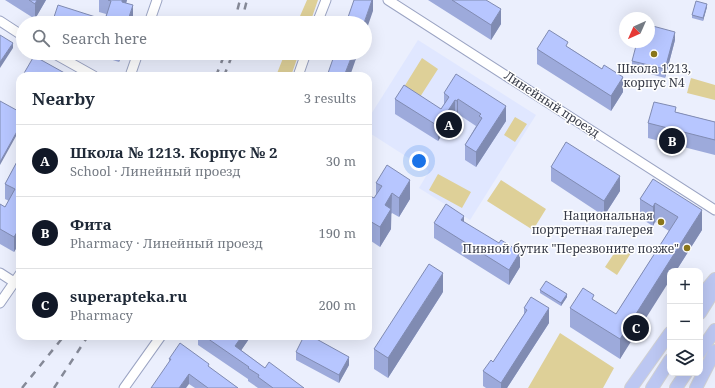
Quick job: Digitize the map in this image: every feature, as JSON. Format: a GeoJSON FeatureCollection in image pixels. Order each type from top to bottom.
{"type":"FeatureCollection","features":[{"type":"Feature","properties":{"kind":"main road"},"geometry":{"type":"LineString","coordinates":[[703,293],[715,279]]}},
{"type":"Feature","properties":{"kind":"main road"},"geometry":{"type":"LineString","coordinates":[[703,308],[715,289]]}},
{"type":"Feature","properties":{"kind":"main road"},"geometry":{"type":"LineString","coordinates":[[703,348],[715,330]]}},
{"type":"Feature","properties":{"kind":"main road"},"geometry":{"type":"LineString","coordinates":[[631,388],[667,337]]}},
{"type":"Feature","properties":{"kind":"main road"},"geometry":{"type":"LineString","coordinates":[[696,388],[715,351]]}},
{"type":"Feature","properties":{"kind":"main road"},"geometry":{"type":"LineString","coordinates":[[652,388],[667,365]]}},
{"type":"Feature","properties":{"kind":"main road"},"geometry":{"type":"LineString","coordinates":[[676,388],[684,376]]}},
{"type":"Feature","properties":{"kind":"street"},"geometry":{"type":"LineString","coordinates":[[151,16],[157,0]]}},
{"type":"Feature","properties":{"kind":"street"},"geometry":{"type":"LineString","coordinates":[[320,16],[326,0]]}},
{"type":"Feature","properties":{"kind":"street","name":"Линейный проезд"},"geometry":{"type":"LineString","coordinates":[[388,0],[715,210]]}},
{"type":"Feature","properties":{"kind":"street"},"geometry":{"type":"LineString","coordinates":[[0,21],[16,31]]}},
{"type":"Feature","properties":{"kind":"street"},"geometry":{"type":"LineString","coordinates":[[65,60],[87,72]]}},
{"type":"Feature","properties":{"kind":"street"},"geometry":{"type":"LineString","coordinates":[[131,72],[136,60]]}},
{"type":"Feature","properties":{"kind":"street"},"geometry":{"type":"LineString","coordinates":[[299,72],[304,60]]}},
{"type":"Feature","properties":{"kind":"street"},"geometry":{"type":"LineString","coordinates":[[0,273],[14,282]]}},
{"type":"Feature","properties":{"kind":"street"},"geometry":{"type":"LineString","coordinates":[[0,303],[16,279]]}},
{"type":"Feature","properties":{"kind":"street"},"geometry":{"type":"LineString","coordinates":[[124,388],[159,340]]}},
{"type":"Feature","properties":{"kind":"shaded area"},"geometry":{"type":"Polygon","coordinates":[[[307,0],[318,0],[312,16],[300,16],[307,0]]]}},
{"type":"Feature","properties":{"kind":"shaded area"},"geometry":{"type":"Polygon","coordinates":[[[418,40],[536,115],[470,220],[419,188],[429,171],[372,135],[372,113],[418,40]]]}},
{"type":"Feature","properties":{"kind":"shaded area"},"geometry":{"type":"Polygon","coordinates":[[[422,58],[438,69],[420,97],[404,87],[422,58]]]}},
{"type":"Feature","properties":{"kind":"shaded area"},"geometry":{"type":"Polygon","coordinates":[[[282,60],[297,60],[292,72],[278,72],[282,60]]]}},
{"type":"Feature","properties":{"kind":"shaded area"},"geometry":{"type":"Polygon","coordinates":[[[691,78],[715,85],[715,100],[687,93],[691,78]]]}},
{"type":"Feature","properties":{"kind":"shaded area"},"geometry":{"type":"Polygon","coordinates":[[[515,117],[527,124],[515,142],[504,135],[515,117]]]}},
{"type":"Feature","properties":{"kind":"shaded area"},"geometry":{"type":"Polygon","coordinates":[[[438,174],[471,192],[462,208],[429,190],[438,174]]]}},
{"type":"Feature","properties":{"kind":"shaded area"},"geometry":{"type":"Polygon","coordinates":[[[501,180],[546,209],[533,230],[487,201],[501,180]]]}},
{"type":"Feature","properties":{"kind":"shaded area"},"geometry":{"type":"Polygon","coordinates":[[[619,246],[631,253],[617,275],[605,267],[619,246]]]}},
{"type":"Feature","properties":{"kind":"shaded area"},"geometry":{"type":"Polygon","coordinates":[[[560,333],[614,368],[603,388],[528,388],[560,333]]]}},
{"type":"Feature","properties":{"kind":"building"},"geometry":{"type":"Polygon","coordinates":[[[29,0],[37,0],[35,4],[29,0]]]}},
{"type":"Feature","properties":{"kind":"building"},"geometry":{"type":"Polygon","coordinates":[[[108,0],[122,0],[122,2],[133,5],[129,16],[106,16],[111,1],[108,0]]]}},
{"type":"Feature","properties":{"kind":"building"},"geometry":{"type":"Polygon","coordinates":[[[354,0],[372,0],[366,16],[348,16],[354,0]]]}},
{"type":"Feature","properties":{"kind":"building"},"geometry":{"type":"Polygon","coordinates":[[[452,0],[486,0],[501,9],[491,25],[452,0]]]}},
{"type":"Feature","properties":{"kind":"building"},"geometry":{"type":"Polygon","coordinates":[[[696,1],[707,4],[703,18],[692,15],[696,1]]]}},
{"type":"Feature","properties":{"kind":"building"},"geometry":{"type":"Polygon","coordinates":[[[58,5],[92,16],[54,16],[58,5]]]}},
{"type":"Feature","properties":{"kind":"building"},"geometry":{"type":"Polygon","coordinates":[[[655,27],[675,32],[665,69],[632,61],[635,48],[655,48],[655,27]]]}},
{"type":"Feature","properties":{"kind":"building"},"geometry":{"type":"Polygon","coordinates":[[[549,30],[568,42],[566,46],[602,69],[604,65],[623,77],[611,96],[537,49],[549,30]]]}},
{"type":"Feature","properties":{"kind":"building"},"geometry":{"type":"Polygon","coordinates":[[[0,35],[13,43],[0,62],[0,35]]]}},
{"type":"Feature","properties":{"kind":"building"},"geometry":{"type":"Polygon","coordinates":[[[32,60],[41,60],[63,72],[25,72],[32,60]]]}},
{"type":"Feature","properties":{"kind":"building"},"geometry":{"type":"Polygon","coordinates":[[[333,60],[350,60],[346,72],[328,72],[333,60]]]}},
{"type":"Feature","properties":{"kind":"building"},"geometry":{"type":"Polygon","coordinates":[[[456,74],[506,106],[476,152],[465,145],[482,118],[479,116],[481,114],[458,99],[457,101],[455,100],[438,126],[395,99],[404,85],[441,109],[449,97],[444,93],[456,74]]]}},
{"type":"Feature","properties":{"kind":"building"},"geometry":{"type":"Polygon","coordinates":[[[0,101],[16,110],[16,133],[0,162],[0,101]]]}},
{"type":"Feature","properties":{"kind":"building"},"geometry":{"type":"Polygon","coordinates":[[[654,102],[676,107],[675,112],[715,122],[715,140],[648,123],[654,102]]]}},
{"type":"Feature","properties":{"kind":"building"},"geometry":{"type":"Polygon","coordinates":[[[566,142],[620,176],[604,201],[551,167],[566,142]]]}},
{"type":"Feature","properties":{"kind":"building"},"geometry":{"type":"Polygon","coordinates":[[[16,163],[16,234],[14,237],[0,229],[0,204],[5,207],[15,189],[5,184],[16,163]]]}},
{"type":"Feature","properties":{"kind":"building"},"geometry":{"type":"Polygon","coordinates":[[[387,165],[410,180],[399,198],[392,193],[385,205],[391,209],[380,227],[372,222],[372,197],[374,198],[382,186],[376,183],[387,165]]]}},
{"type":"Feature","properties":{"kind":"building"},"geometry":{"type":"Polygon","coordinates":[[[653,179],[702,210],[620,339],[570,308],[583,288],[594,295],[592,299],[616,314],[678,217],[655,203],[653,207],[640,199],[653,179]]]}},
{"type":"Feature","properties":{"kind":"building"},"geometry":{"type":"Polygon","coordinates":[[[446,204],[464,216],[461,220],[499,243],[501,240],[520,252],[509,270],[434,223],[446,204]]]}},
{"type":"Feature","properties":{"kind":"building"},"geometry":{"type":"Polygon","coordinates":[[[429,264],[443,273],[388,358],[374,349],[429,264]]]}},
{"type":"Feature","properties":{"kind":"building"},"geometry":{"type":"Polygon","coordinates":[[[546,281],[567,294],[561,303],[540,290],[546,281]]]}},
{"type":"Feature","properties":{"kind":"building"},"geometry":{"type":"Polygon","coordinates":[[[531,297],[549,308],[501,383],[483,371],[491,360],[493,362],[527,310],[524,308],[531,297]]]}},
{"type":"Feature","properties":{"kind":"building"},"geometry":{"type":"Polygon","coordinates":[[[210,340],[239,340],[235,346],[265,368],[269,362],[304,388],[273,388],[258,377],[259,375],[248,368],[249,367],[210,340]]]}},
{"type":"Feature","properties":{"kind":"building"},"geometry":{"type":"Polygon","coordinates":[[[302,340],[318,340],[349,357],[339,375],[296,352],[302,340]]]}},
{"type":"Feature","properties":{"kind":"building"},"geometry":{"type":"Polygon","coordinates":[[[180,343],[238,388],[208,388],[189,374],[179,388],[151,388],[180,343]]]}},
{"type":"Feature","properties":{"kind":"railway"},"geometry":{"type":"LineString","coordinates":[[236,16],[240,0]]}},
{"type":"Feature","properties":{"kind":"railway"},"geometry":{"type":"LineString","coordinates":[[243,16],[247,0]]}},
{"type":"Feature","properties":{"kind":"railway"},"geometry":{"type":"LineString","coordinates":[[218,72],[222,60]]}},
{"type":"Feature","properties":{"kind":"railway"},"geometry":{"type":"LineString","coordinates":[[226,72],[230,60]]}},
{"type":"Feature","properties":{"kind":"railway"},"geometry":{"type":"LineString","coordinates":[[22,388],[61,340]]}},
{"type":"Feature","properties":{"kind":"railway"},"geometry":{"type":"LineString","coordinates":[[54,388],[85,340]]}},
{"type":"Feature","properties":{"kind":"place","name":"Школа 1213, корпус N4"},"geometry":{"type":"Point","coordinates":[654,54]}},
{"type":"Feature","properties":{"kind":"place","name":"Школа № 1213. Корпус № 2"},"geometry":{"type":"Point","coordinates":[449,125]}},
{"type":"Feature","properties":{"kind":"place","name":"Фита"},"geometry":{"type":"Point","coordinates":[672,141]}},
{"type":"Feature","properties":{"kind":"place","name":"Национальная портретная галерея"},"geometry":{"type":"Point","coordinates":[661,222]}},
{"type":"Feature","properties":{"kind":"place","name":"Пивной бутик \"Перезвоните позже\""},"geometry":{"type":"Point","coordinates":[687,248]}},
{"type":"Feature","properties":{"kind":"place","name":"superapteka.ru"},"geometry":{"type":"Point","coordinates":[636,328]}}]}
